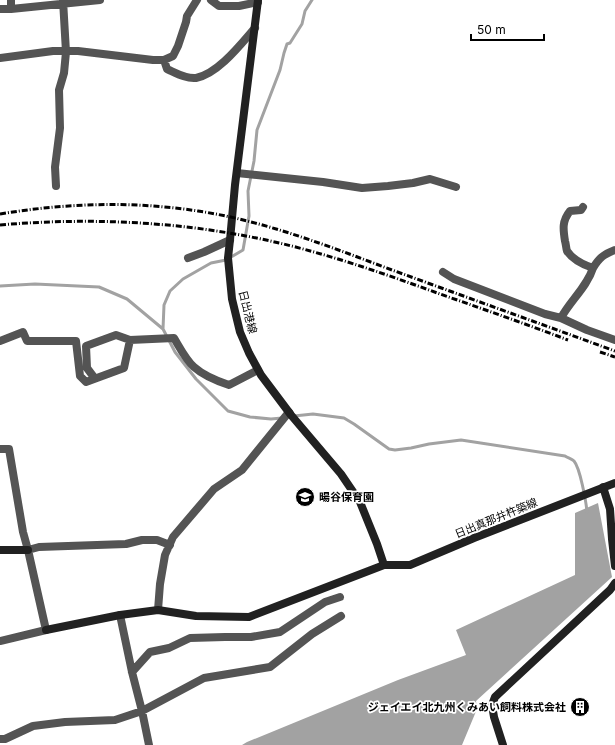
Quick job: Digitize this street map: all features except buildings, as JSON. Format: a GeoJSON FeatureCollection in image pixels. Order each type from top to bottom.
{"type":"FeatureCollection","features":[{"type":"Feature","properties":{"kind":"main road","name":"日出港線"},"geometry":{"type":"LineString","coordinates":[[258,1],[236,173],[228,258],[232,299],[240,332],[258,370],[290,414],[341,474],[360,502],[384,564]]}},
{"type":"Feature","properties":{"kind":"main road","name":"日出真那井杵築線"},"geometry":{"type":"LineString","coordinates":[[384,564],[410,565],[474,538],[615,483]]}},
{"type":"Feature","properties":{"kind":"main road"},"geometry":{"type":"LineString","coordinates":[[603,487],[610,508],[615,566]]}},
{"type":"Feature","properties":{"kind":"main road"},"geometry":{"type":"LineString","coordinates":[[0,550],[28,550]]}},
{"type":"Feature","properties":{"kind":"main road"},"geometry":{"type":"LineString","coordinates":[[46,630],[120,615],[158,610],[196,616],[248,617],[384,564]]}},
{"type":"Feature","properties":{"kind":"main road"},"geometry":{"type":"LineString","coordinates":[[503,745],[493,711],[492,705],[495,697],[610,590],[615,583]]}},
{"type":"Feature","properties":{"kind":"street"},"geometry":{"type":"LineString","coordinates":[[11,0],[11,9]]}},
{"type":"Feature","properties":{"kind":"street"},"geometry":{"type":"LineString","coordinates":[[0,9],[11,9],[63,2],[100,0]]}},
{"type":"Feature","properties":{"kind":"street"},"geometry":{"type":"LineString","coordinates":[[0,58],[53,51],[78,51],[164,60],[173,56],[178,46],[187,16],[197,0]]}},
{"type":"Feature","properties":{"kind":"street"},"geometry":{"type":"LineString","coordinates":[[211,0],[219,6],[239,6],[258,1]]}},
{"type":"Feature","properties":{"kind":"street"},"geometry":{"type":"LineString","coordinates":[[56,186],[55,167],[60,128],[59,90],[64,73],[66,52],[63,2]]}},
{"type":"Feature","properties":{"kind":"street"},"geometry":{"type":"LineString","coordinates":[[164,60],[167,69],[183,76],[196,78],[208,73],[229,57],[255,28]]}},
{"type":"Feature","properties":{"kind":"street"},"geometry":{"type":"LineString","coordinates":[[236,173],[323,182],[362,188],[413,183],[430,179],[456,187]]}},
{"type":"Feature","properties":{"kind":"street"},"geometry":{"type":"LineString","coordinates":[[583,207],[581,210],[570,211],[565,217],[563,229],[567,250],[582,264],[593,268]]}},
{"type":"Feature","properties":{"kind":"street"},"geometry":{"type":"LineString","coordinates":[[188,258],[230,240]]}},
{"type":"Feature","properties":{"kind":"street"},"geometry":{"type":"LineString","coordinates":[[561,318],[565,310],[591,276],[593,268],[599,258],[615,250]]}},
{"type":"Feature","properties":{"kind":"street"},"geometry":{"type":"LineString","coordinates":[[443,272],[454,279],[545,314],[561,318],[587,330],[615,340]]}},
{"type":"Feature","properties":{"kind":"street"},"geometry":{"type":"LineString","coordinates":[[0,341],[23,332],[28,341],[76,341],[80,376],[86,382],[124,368],[130,340]]}},
{"type":"Feature","properties":{"kind":"street"},"geometry":{"type":"LineString","coordinates":[[93,376],[87,368],[86,346],[116,335],[130,340],[174,338],[194,367],[219,382],[229,385],[258,370]]}},
{"type":"Feature","properties":{"kind":"street"},"geometry":{"type":"LineString","coordinates":[[158,610],[160,584],[165,555],[173,537],[214,489],[242,470],[290,414]]}},
{"type":"Feature","properties":{"kind":"street"},"geometry":{"type":"LineString","coordinates":[[0,449],[9,449],[23,532],[46,630],[0,641]]}},
{"type":"Feature","properties":{"kind":"street"},"geometry":{"type":"LineString","coordinates":[[28,550],[39,547],[126,544],[142,540],[157,540],[170,545]]}},
{"type":"Feature","properties":{"kind":"street"},"geometry":{"type":"LineString","coordinates":[[132,672],[150,652],[169,648],[190,638],[251,637],[280,632],[325,602],[340,597]]}},
{"type":"Feature","properties":{"kind":"street"},"geometry":{"type":"LineString","coordinates":[[120,615],[149,745]]}},
{"type":"Feature","properties":{"kind":"street"},"geometry":{"type":"LineString","coordinates":[[0,738],[5,739],[32,726],[65,722],[115,720],[142,711],[204,678],[270,668],[312,634],[341,616]]}},
{"type":"Feature","properties":{"kind":"shaded area"},"geometry":{"type":"Polygon","coordinates":[[[598,503],[612,577],[476,701],[477,709],[462,745],[242,745],[398,680],[466,655],[456,630],[575,575],[575,513],[598,503]]]}},
{"type":"Feature","properties":{"kind":"waterway"},"geometry":{"type":"LineString","coordinates":[[282,418],[271,419],[250,417],[228,411],[196,379],[175,352],[163,329],[164,305],[170,291],[183,279],[211,263],[226,260],[243,250],[249,216],[248,191],[254,161],[257,130],[280,70],[287,44],[290,43],[302,24],[305,11],[312,0]]}},
{"type":"Feature","properties":{"kind":"waterway"},"geometry":{"type":"LineString","coordinates":[[0,286],[35,284],[99,287],[127,299],[163,329]]}},
{"type":"Feature","properties":{"kind":"waterway"},"geometry":{"type":"LineString","coordinates":[[294,416],[313,414],[344,418],[389,449],[395,450],[461,440],[565,456],[573,460],[578,470],[587,512]]}},
{"type":"Feature","properties":{"kind":"railway"},"geometry":{"type":"LineString","coordinates":[[0,214],[50,207],[124,205],[174,208],[223,215],[320,243],[615,351]]}},
{"type":"Feature","properties":{"kind":"railway"},"geometry":{"type":"LineString","coordinates":[[0,225],[39,222],[119,222],[198,228],[237,234],[314,252],[378,272],[568,340]]}},
{"type":"Feature","properties":{"kind":"railway"},"geometry":{"type":"LineString","coordinates":[[600,352],[615,357]]}},
{"type":"Feature","properties":{"kind":"place","name":"暘谷保育園"},"geometry":{"type":"Point","coordinates":[305,497]}},
{"type":"Feature","properties":{"kind":"place","name":"ジェイエイ北九州くみあい飼料株式会社"},"geometry":{"type":"Point","coordinates":[580,707]}}]}
